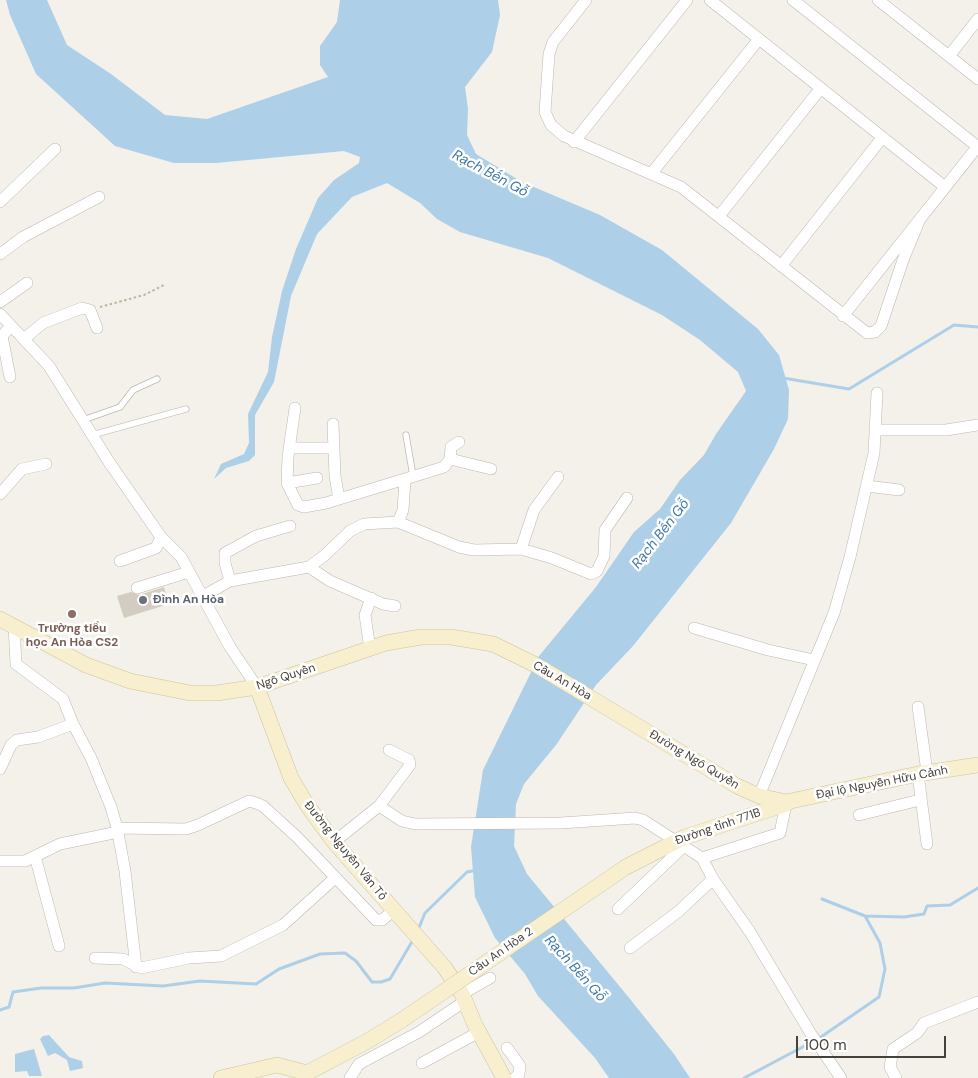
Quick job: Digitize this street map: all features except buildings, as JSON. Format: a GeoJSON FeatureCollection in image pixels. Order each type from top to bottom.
{"type":"FeatureCollection","features":[{"type":"Feature","properties":{"kind":"street"},"geometry":{"type":"LineString","coordinates":[[586,0],[551,46],[545,104],[546,117],[552,125],[574,142],[681,186],[865,332],[872,332],[879,328],[920,219]]}},
{"type":"Feature","properties":{"kind":"street"},"geometry":{"type":"LineString","coordinates":[[574,142],[687,0]]}},
{"type":"Feature","properties":{"kind":"street"},"geometry":{"type":"LineString","coordinates":[[710,0],[945,187]]}},
{"type":"Feature","properties":{"kind":"street"},"geometry":{"type":"LineString","coordinates":[[792,0],[978,146],[843,316]]}},
{"type":"Feature","properties":{"kind":"street"},"geometry":{"type":"LineString","coordinates":[[878,0],[978,78]]}},
{"type":"Feature","properties":{"kind":"street"},"geometry":{"type":"LineString","coordinates":[[949,56],[978,19]]}},
{"type":"Feature","properties":{"kind":"street"},"geometry":{"type":"LineString","coordinates":[[651,174],[759,39]]}},
{"type":"Feature","properties":{"kind":"street"},"geometry":{"type":"LineString","coordinates":[[719,216],[820,88]]}},
{"type":"Feature","properties":{"kind":"street"},"geometry":{"type":"LineString","coordinates":[[781,266],[882,138]]}},
{"type":"Feature","properties":{"kind":"street"},"geometry":{"type":"LineString","coordinates":[[0,202],[56,149]]}},
{"type":"Feature","properties":{"kind":"street"},"geometry":{"type":"LineString","coordinates":[[0,254],[23,236],[99,197]]}},
{"type":"Feature","properties":{"kind":"street"},"geometry":{"type":"LineString","coordinates":[[0,302],[27,283]]}},
{"type":"Feature","properties":{"kind":"street"},"geometry":{"type":"LineString","coordinates":[[24,339],[43,323],[82,308],[90,310],[98,328]]}},
{"type":"Feature","properties":{"kind":"street"},"geometry":{"type":"LineString","coordinates":[[0,314],[49,366],[92,435],[161,537],[181,557],[230,647],[257,688]]}},
{"type":"Feature","properties":{"kind":"street"},"geometry":{"type":"LineString","coordinates":[[10,377],[2,336],[12,326]]}},
{"type":"Feature","properties":{"kind":"street"},"geometry":{"type":"LineString","coordinates":[[759,796],[834,613],[867,486],[877,430],[877,393]]}},
{"type":"Feature","properties":{"kind":"street"},"geometry":{"type":"LineString","coordinates":[[295,408],[289,448],[288,483],[298,505],[304,507],[339,499],[444,467],[450,459],[451,447],[459,442]]}},
{"type":"Feature","properties":{"kind":"street"},"geometry":{"type":"LineString","coordinates":[[333,424],[333,448],[339,499]]}},
{"type":"Feature","properties":{"kind":"street"},"geometry":{"type":"LineString","coordinates":[[877,430],[946,430],[978,425]]}},
{"type":"Feature","properties":{"kind":"street"},"geometry":{"type":"LineString","coordinates":[[289,448],[333,448]]}},
{"type":"Feature","properties":{"kind":"street"},"geometry":{"type":"LineString","coordinates":[[450,459],[491,469]]}},
{"type":"Feature","properties":{"kind":"street"},"geometry":{"type":"LineString","coordinates":[[0,493],[22,469],[46,464]]}},
{"type":"Feature","properties":{"kind":"street"},"geometry":{"type":"LineString","coordinates":[[398,522],[403,510],[409,477]]}},
{"type":"Feature","properties":{"kind":"street"},"geometry":{"type":"LineString","coordinates":[[521,549],[534,510],[558,477]]}},
{"type":"Feature","properties":{"kind":"street"},"geometry":{"type":"LineString","coordinates":[[288,483],[317,478]]}},
{"type":"Feature","properties":{"kind":"street"},"geometry":{"type":"LineString","coordinates":[[867,486],[899,490]]}},
{"type":"Feature","properties":{"kind":"street"},"geometry":{"type":"LineString","coordinates":[[202,596],[230,581],[308,567],[356,527],[364,524],[398,522],[459,547],[474,550],[521,549],[552,558],[591,574],[594,573],[604,556],[605,530],[628,498]]}},
{"type":"Feature","properties":{"kind":"street"},"geometry":{"type":"LineString","coordinates":[[230,581],[225,563],[225,553],[256,536],[290,526]]}},
{"type":"Feature","properties":{"kind":"street"},"geometry":{"type":"LineString","coordinates":[[120,561],[156,548],[161,537]]}},
{"type":"Feature","properties":{"kind":"street"},"geometry":{"type":"LineString","coordinates":[[308,567],[330,581],[395,606]]}},
{"type":"Feature","properties":{"kind":"street"},"geometry":{"type":"LineString","coordinates":[[137,588],[189,572]]}},
{"type":"Feature","properties":{"kind":"street"},"geometry":{"type":"LineString","coordinates":[[370,649],[365,615],[371,598]]}},
{"type":"Feature","properties":{"kind":"street"},"geometry":{"type":"LineString","coordinates":[[7,622],[16,664],[63,699],[73,724],[91,758],[117,830],[136,967]]}},
{"type":"Feature","properties":{"kind":"street","name":"Ngô Quyền"},"geometry":{"type":"LineString","coordinates":[[7,622],[86,665],[130,681],[190,693],[217,693],[257,688],[370,649],[421,637],[451,637],[493,644]]}},
{"type":"Feature","properties":{"kind":"street"},"geometry":{"type":"LineString","coordinates":[[694,628],[768,650],[814,660]]}},
{"type":"Feature","properties":{"kind":"street","name":"Cầu An Hòa"},"geometry":{"type":"LineString","coordinates":[[493,644],[536,665],[629,721]]}},
{"type":"Feature","properties":{"kind":"street","name":"Đường Nguyễn Văn Tỏ"},"geometry":{"type":"LineString","coordinates":[[257,688],[295,787],[334,842],[407,928],[445,968],[464,997]]}},
{"type":"Feature","properties":{"kind":"street"},"geometry":{"type":"LineString","coordinates":[[918,706],[922,773],[920,800],[928,844]]}},
{"type":"Feature","properties":{"kind":"street","name":"Đường Ngô Quyền"},"geometry":{"type":"LineString","coordinates":[[629,721],[737,786],[759,796]]}},
{"type":"Feature","properties":{"kind":"street"},"geometry":{"type":"LineString","coordinates":[[0,769],[11,745],[17,740],[38,737],[73,724]]}},
{"type":"Feature","properties":{"kind":"street"},"geometry":{"type":"LineString","coordinates":[[334,842],[380,806],[410,765],[409,760],[389,750]]}},
{"type":"Feature","properties":{"kind":"street","name":"Đại lộ Nguyễn Hữu Cảnh"},"geometry":{"type":"LineString","coordinates":[[786,803],[922,773],[978,765]]}},
{"type":"Feature","properties":{"kind":"street","name":"Đường tỉnh 771B"},"geometry":{"type":"LineString","coordinates":[[759,796],[786,803]]}},
{"type":"Feature","properties":{"kind":"street"},"geometry":{"type":"LineString","coordinates":[[859,815],[920,800]]}},
{"type":"Feature","properties":{"kind":"street"},"geometry":{"type":"LineString","coordinates":[[0,860],[20,862],[60,844],[117,830],[186,829],[249,801],[263,806],[297,837],[376,920],[382,920],[393,911]]}},
{"type":"Feature","properties":{"kind":"street"},"geometry":{"type":"LineString","coordinates":[[702,858],[780,833],[786,803]]}},
{"type":"Feature","properties":{"kind":"street","name":"Đường tỉnh 771B"},"geometry":{"type":"LineString","coordinates":[[626,867],[680,843],[786,803]]}},
{"type":"Feature","properties":{"kind":"street"},"geometry":{"type":"LineString","coordinates":[[380,806],[402,820],[415,824],[526,824],[635,818],[643,820],[702,858],[713,879],[750,932],[820,1049],[841,1078]]}},
{"type":"Feature","properties":{"kind":"street"},"geometry":{"type":"LineString","coordinates":[[618,909],[680,843]]}},
{"type":"Feature","properties":{"kind":"street"},"geometry":{"type":"LineString","coordinates":[[35,856],[59,946]]}},
{"type":"Feature","properties":{"kind":"street","name":"Cầu An Hòa 2"},"geometry":{"type":"LineString","coordinates":[[306,1076],[402,1020],[626,867]]}},
{"type":"Feature","properties":{"kind":"street"},"geometry":{"type":"LineString","coordinates":[[95,958],[123,959],[136,967],[189,958],[212,957],[229,952],[282,925],[335,878]]}},
{"type":"Feature","properties":{"kind":"street"},"geometry":{"type":"LineString","coordinates":[[630,948],[679,911],[713,879]]}},
{"type":"Feature","properties":{"kind":"street"},"geometry":{"type":"LineString","coordinates":[[350,1078],[360,1064],[419,1032],[490,978]]}},
{"type":"Feature","properties":{"kind":"street"},"geometry":{"type":"LineString","coordinates":[[464,997],[479,1032],[505,1077],[519,1074],[520,1066],[508,1048]]}},
{"type":"Feature","properties":{"kind":"street"},"geometry":{"type":"LineString","coordinates":[[896,1078],[890,1068],[893,1049],[917,1033],[924,1023],[978,1002]]}},
{"type":"Feature","properties":{"kind":"street"},"geometry":{"type":"LineString","coordinates":[[422,1063],[479,1032]]}},
{"type":"Feature","properties":{"kind":"street"},"geometry":{"type":"LineString","coordinates":[[221,1078],[277,1065],[306,1076]]}},
{"type":"Feature","properties":{"kind":"lane"},"geometry":{"type":"LineString","coordinates":[[83,420],[120,407],[134,390],[157,379]]}},
{"type":"Feature","properties":{"kind":"lane"},"geometry":{"type":"LineString","coordinates":[[92,435],[186,409]]}},
{"type":"Feature","properties":{"kind":"lane"},"geometry":{"type":"LineString","coordinates":[[406,435],[409,477]]}},
{"type":"Feature","properties":{"kind":"path"},"geometry":{"type":"LineString","coordinates":[[90,310],[144,295],[164,285]]}},
{"type":"Feature","properties":{"kind":"water","name":"Rạch Bến Gỗ"},"geometry":{"type":"Polygon","coordinates":[[[6,0],[47,0],[67,45],[111,74],[165,115],[207,119],[328,77],[320,65],[320,46],[337,22],[340,0],[498,0],[500,15],[492,52],[465,87],[468,109],[467,135],[476,154],[522,182],[600,215],[662,250],[758,329],[779,355],[789,390],[788,419],[774,449],[731,523],[633,646],[596,685],[556,745],[524,784],[516,804],[514,846],[527,874],[674,1054],[690,1078],[609,1078],[595,1058],[538,996],[525,974],[495,938],[475,897],[471,847],[483,770],[539,656],[596,587],[634,532],[660,509],[680,480],[704,455],[746,391],[738,372],[700,340],[662,315],[548,258],[460,232],[437,219],[420,203],[387,183],[352,197],[317,234],[291,296],[274,382],[255,415],[255,455],[249,461],[226,468],[214,479],[221,464],[244,454],[249,443],[248,414],[268,372],[272,337],[282,291],[296,249],[318,198],[334,180],[359,163],[360,157],[344,151],[216,163],[174,163],[115,146],[36,74],[10,15],[6,0]]]}},
{"type":"Feature","properties":{"kind":"water"},"geometry":{"type":"Polygon","coordinates":[[[49,1035],[69,1057],[82,1061],[83,1068],[70,1071],[67,1060],[55,1053],[48,1056],[40,1039],[43,1036],[49,1035]]]}},
{"type":"Feature","properties":{"kind":"water"},"geometry":{"type":"Polygon","coordinates":[[[34,1049],[42,1076],[29,1076],[27,1071],[15,1072],[15,1054],[34,1049]]]}},
{"type":"Feature","properties":{"kind":"waterway"},"geometry":{"type":"LineString","coordinates":[[783,378],[849,389],[954,325],[978,327]]}},
{"type":"Feature","properties":{"kind":"waterway"},"geometry":{"type":"LineString","coordinates":[[418,930],[425,913],[467,872],[477,870]]}},
{"type":"Feature","properties":{"kind":"waterway"},"geometry":{"type":"LineString","coordinates":[[865,916],[904,917],[924,914],[927,906],[950,905],[978,888]]}},
{"type":"Feature","properties":{"kind":"waterway"},"geometry":{"type":"LineString","coordinates":[[818,1039],[879,997],[885,969],[880,943],[865,916],[822,899]]}},
{"type":"Feature","properties":{"kind":"waterway"},"geometry":{"type":"LineString","coordinates":[[0,1010],[9,1007],[13,992],[41,988],[74,988],[105,983],[163,986],[200,981],[256,984],[279,969],[320,954],[345,953],[356,961],[372,982],[381,982],[390,979],[413,940]]}},
{"type":"Feature","properties":{"kind":"waterway"},"geometry":{"type":"LineString","coordinates":[[744,1078],[812,1042]]}},
{"type":"Feature","properties":{"kind":"place","name":"Đình An Hòa"},"geometry":{"type":"Point","coordinates":[143,600]}},
{"type":"Feature","properties":{"kind":"place","name":"Trường tiểu học An Hòa CS2"},"geometry":{"type":"Point","coordinates":[72,614]}}]}
